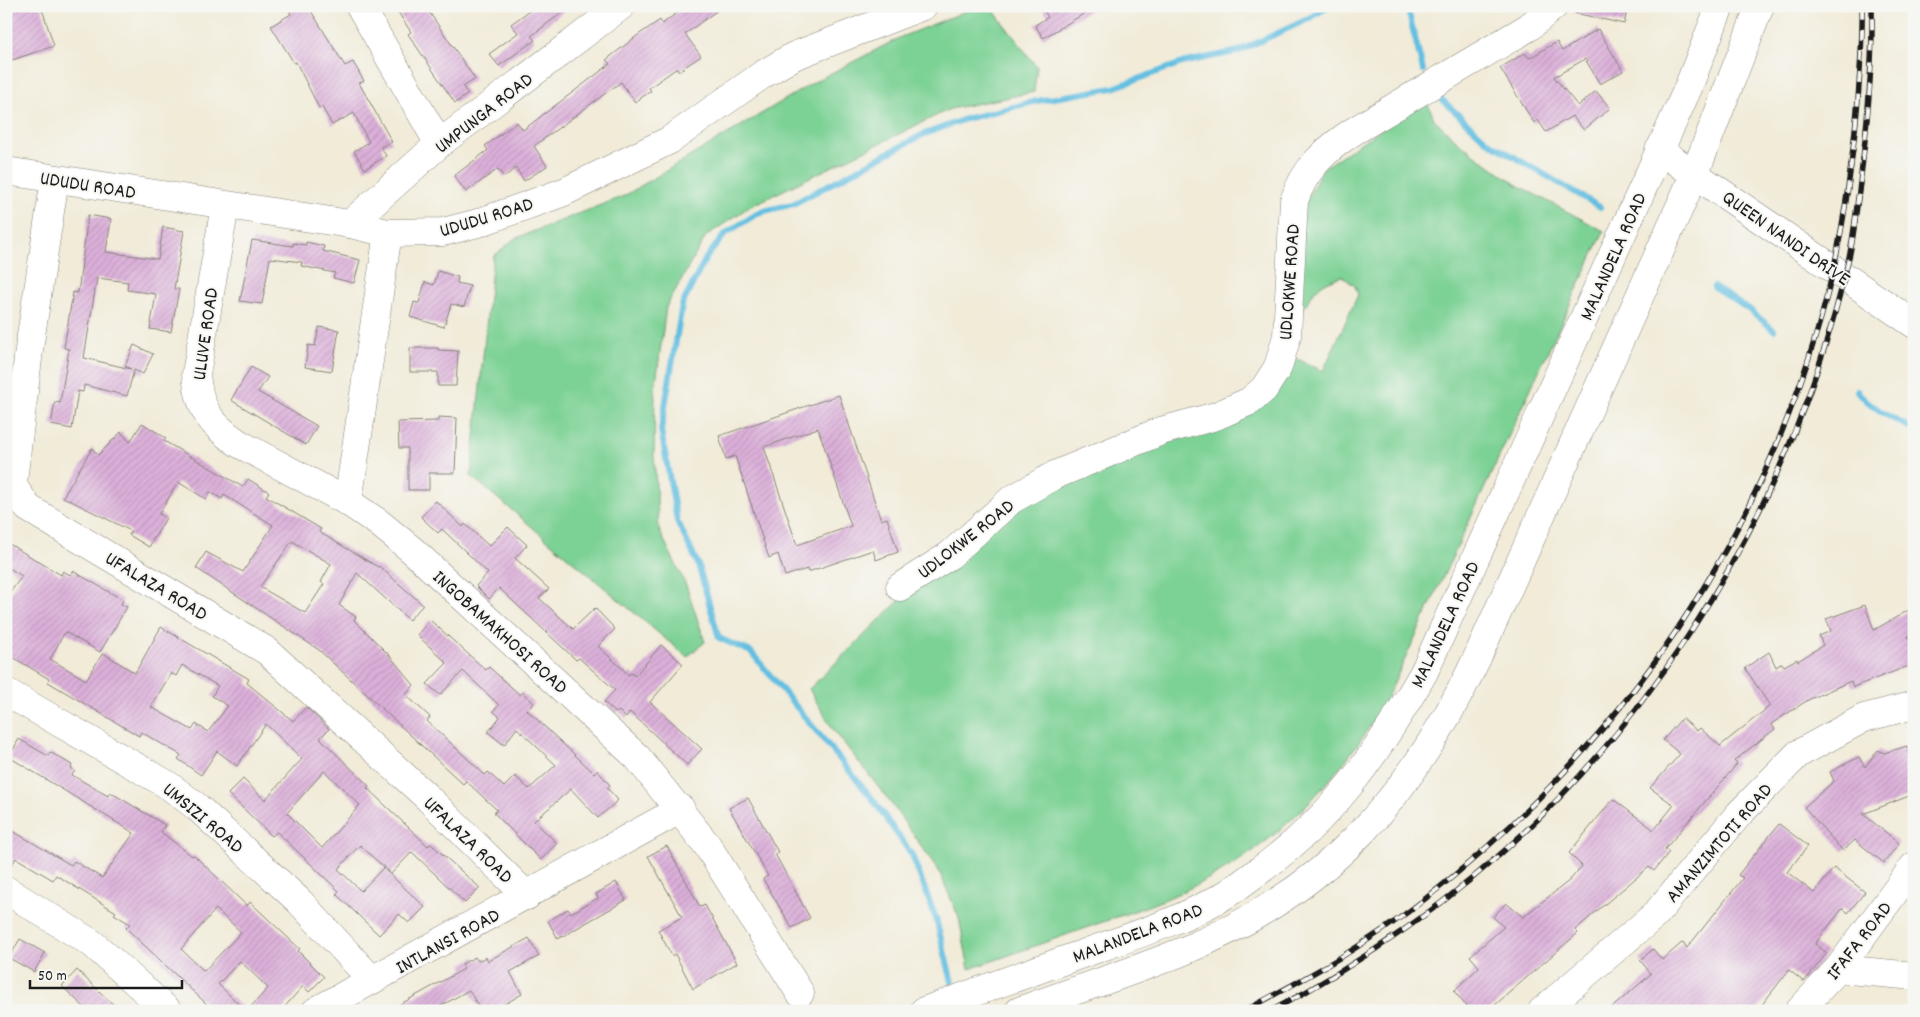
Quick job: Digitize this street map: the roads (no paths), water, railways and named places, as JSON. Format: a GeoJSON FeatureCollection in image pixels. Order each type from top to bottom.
{"type":"FeatureCollection","features":[{"type":"Feature","properties":{"kind":"street"},"geometry":{"type":"LineString","coordinates":[[360,6],[439,144]]}},
{"type":"Feature","properties":{"kind":"street","name":"UMPUNGA ROAD"},"geometry":{"type":"LineString","coordinates":[[350,224],[439,144],[621,6]]}},
{"type":"Feature","properties":{"kind":"street","name":"UDLOKWE ROAD"},"geometry":{"type":"LineString","coordinates":[[900,587],[945,559],[1011,500],[1055,475],[1160,431],[1216,416],[1250,401],[1264,390],[1278,367],[1287,336],[1294,202],[1299,185],[1315,162],[1336,143],[1354,131],[1529,27],[1554,6]]}},
{"type":"Feature","properties":{"kind":"street","name":"MALANDELA ROAD"},"geometry":{"type":"LineString","coordinates":[[924,1011],[1175,921],[1220,899],[1303,836],[1341,798],[1392,729],[1424,672],[1660,150],[1720,6]]}},
{"type":"Feature","properties":{"kind":"street","name":"MALANDELA ROAD"},"geometry":{"type":"LineString","coordinates":[[1019,1011],[1186,950],[1283,899],[1323,870],[1359,837],[1384,810],[1411,773],[1456,702],[1695,173],[1760,6]]}},
{"type":"Feature","properties":{"kind":"street","name":"UDUDU ROAD"},"geometry":{"type":"LineString","coordinates":[[6,171],[350,224],[388,233],[443,232],[564,192],[670,140],[762,75],[794,56],[913,8]]}},
{"type":"Feature","properties":{"kind":"street","name":"QUEEN NANDI DRIVE"},"geometry":{"type":"LineString","coordinates":[[1660,150],[1914,324]]}},
{"type":"Feature","properties":{"kind":"street","name":"UFALAZA ROAD"},"geometry":{"type":"LineString","coordinates":[[55,179],[18,340],[13,481],[18,496],[28,508],[267,651],[428,798],[527,896]]}},
{"type":"Feature","properties":{"kind":"street","name":"ULUVE ROAD"},"geometry":{"type":"LineString","coordinates":[[225,206],[196,374],[197,392],[203,409],[214,424],[238,444],[348,502]]}},
{"type":"Feature","properties":{"kind":"street"},"geometry":{"type":"LineString","coordinates":[[348,502],[388,233]]}},
{"type":"Feature","properties":{"kind":"street","name":"INGOBAMAKHOSI ROAD"},"geometry":{"type":"LineString","coordinates":[[348,502],[379,523],[412,550],[637,756],[708,845],[800,993]]}},
{"type":"Feature","properties":{"kind":"street","name":"UMSIZI ROAD"},"geometry":{"type":"LineString","coordinates":[[6,692],[168,785],[197,807],[298,901],[372,980]]}},
{"type":"Feature","properties":{"kind":"street","name":"AMANZIMTOTI ROAD"},"geometry":{"type":"LineString","coordinates":[[1542,1011],[1572,1002],[1655,915],[1739,814],[1798,754],[1864,718],[1914,705]]}},
{"type":"Feature","properties":{"kind":"street","name":"INTLANSI ROAD"},"geometry":{"type":"LineString","coordinates":[[316,1011],[527,896],[681,809]]}},
{"type":"Feature","properties":{"kind":"street","name":"IFAFA ROAD"},"geometry":{"type":"LineString","coordinates":[[1799,1011],[1838,969],[1914,866]]}},
{"type":"Feature","properties":{"kind":"street"},"geometry":{"type":"LineString","coordinates":[[6,890],[93,944],[168,1011]]}},
{"type":"Feature","properties":{"kind":"street"},"geometry":{"type":"LineString","coordinates":[[1838,969],[1914,976]]}},
{"type":"Feature","properties":{"kind":"waterway"},"geometry":{"type":"LineString","coordinates":[[952,982],[936,919],[912,855],[871,797],[751,652],[719,638],[698,564],[677,521],[661,430],[682,305],[706,258],[726,233],[760,212],[793,204],[922,135],[965,119],[1037,101],[1113,88],[1182,63],[1239,51],[1308,19],[1330,6]]}},
{"type":"Feature","properties":{"kind":"waterway"},"geometry":{"type":"LineString","coordinates":[[1407,6],[1423,70]]}},
{"type":"Feature","properties":{"kind":"waterway"},"geometry":{"type":"LineString","coordinates":[[1441,99],[1487,141],[1600,207]]}},
{"type":"Feature","properties":{"kind":"waterway"},"geometry":{"type":"LineString","coordinates":[[1714,287],[1751,311],[1774,330]]}},
{"type":"Feature","properties":{"kind":"waterway"},"geometry":{"type":"LineString","coordinates":[[1857,391],[1883,413],[1914,429]]}},
{"type":"Feature","properties":{"kind":"railway"},"geometry":{"type":"LineString","coordinates":[[1244,1011],[1323,968],[1385,929],[1459,872],[1487,847],[1549,787],[1607,723],[1659,656],[1706,584],[1747,509],[1782,431],[1811,350],[1834,267],[1846,204],[1854,142],[1861,53],[1862,6]]}},
{"type":"Feature","properties":{"kind":"railway"},"geometry":{"type":"LineString","coordinates":[[1271,1011],[1341,971],[1408,927],[1489,864],[1564,793],[1631,715],[1691,631],[1743,542],[1787,449],[1823,352],[1850,253],[1854,230],[1869,99],[1872,6]]}}]}
